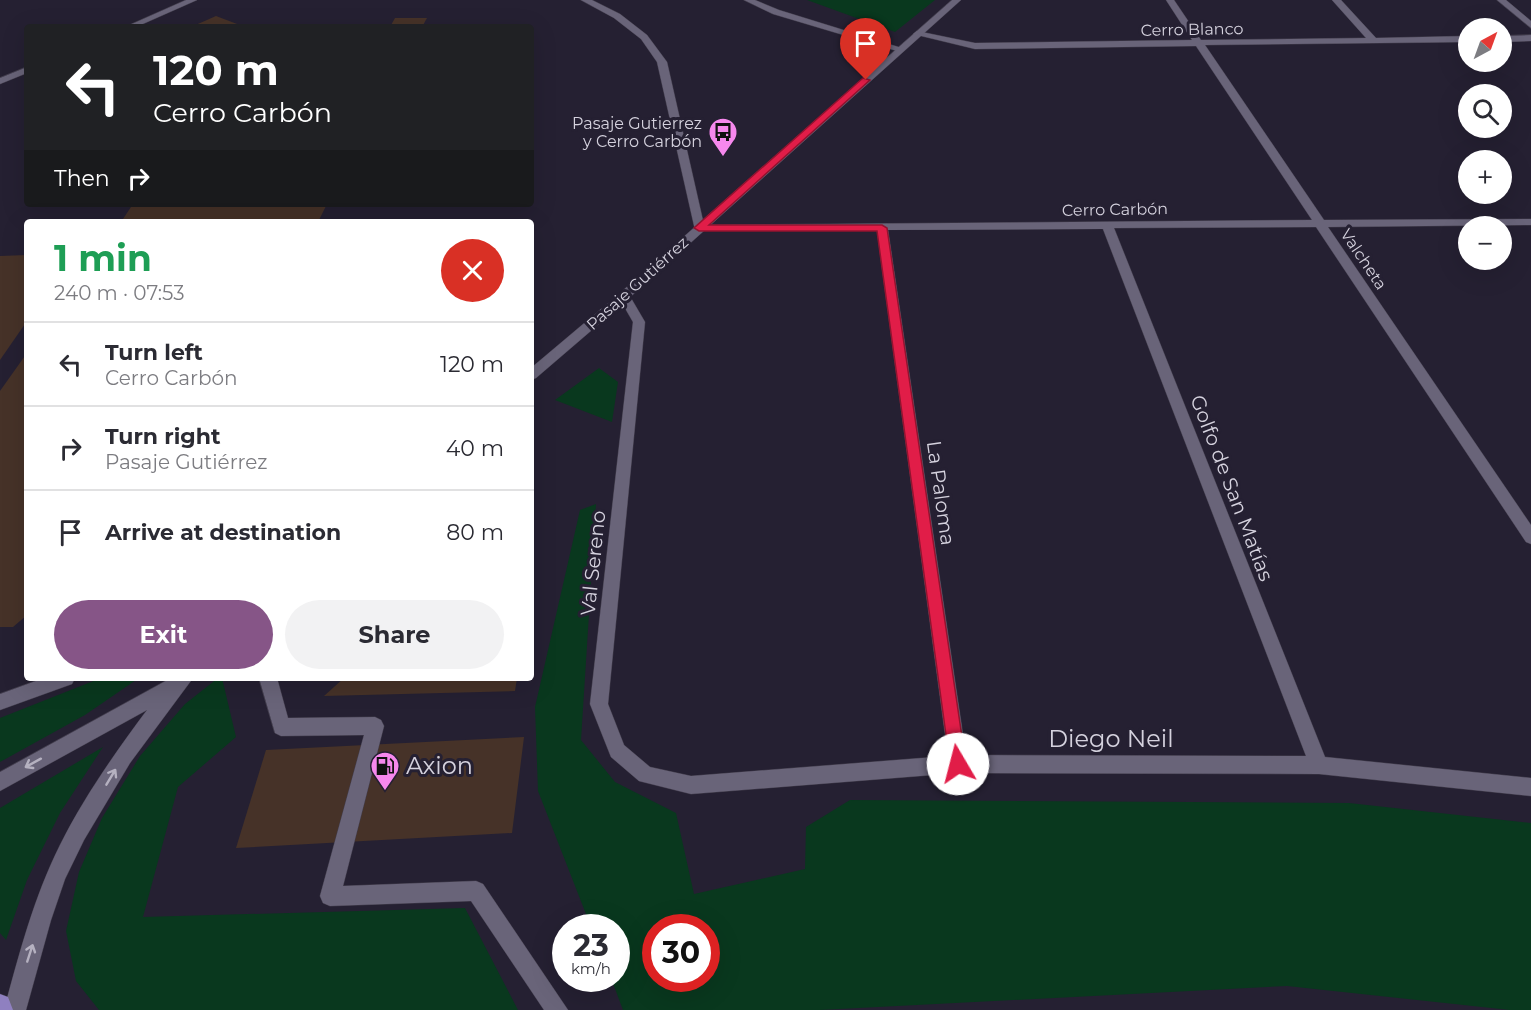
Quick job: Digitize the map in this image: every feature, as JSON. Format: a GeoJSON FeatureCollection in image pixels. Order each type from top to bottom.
{"type":"FeatureCollection","features":[{"type":"Feature","properties":{"kind":"main road"},"geometry":{"type":"LineString","coordinates":[[0,1005],[2,1010]]}},
{"type":"Feature","properties":{"kind":"street"},"geometry":{"type":"LineString","coordinates":[[136,24],[193,0]]}},
{"type":"Feature","properties":{"kind":"street"},"geometry":{"type":"LineString","coordinates":[[585,0],[617,16],[644,38],[662,62],[699,228]]}},
{"type":"Feature","properties":{"kind":"street"},"geometry":{"type":"LineString","coordinates":[[748,0],[776,12],[900,49]]}},
{"type":"Feature","properties":{"kind":"street","name":"Pasaje Gutiérrez"},"geometry":{"type":"LineString","coordinates":[[534,372],[624,296],[957,0]]}},
{"type":"Feature","properties":{"kind":"street","name":"Valcheta"},"geometry":{"type":"LineString","coordinates":[[1170,0],[1531,538]]}},
{"type":"Feature","properties":{"kind":"street"},"geometry":{"type":"LineString","coordinates":[[1336,0],[1374,40]]}},
{"type":"Feature","properties":{"kind":"street"},"geometry":{"type":"LineString","coordinates":[[1501,0],[1531,25]]}},
{"type":"Feature","properties":{"kind":"street","name":"Cerro Blanco"},"geometry":{"type":"LineString","coordinates":[[918,34],[975,46],[1458,39]]}},
{"type":"Feature","properties":{"kind":"street"},"geometry":{"type":"LineString","coordinates":[[1512,39],[1531,39]]}},
{"type":"Feature","properties":{"kind":"street"},"geometry":{"type":"LineString","coordinates":[[0,81],[24,71]]}},
{"type":"Feature","properties":{"kind":"street","name":"Cerro Carbón"},"geometry":{"type":"LineString","coordinates":[[699,228],[1531,222]]}},
{"type":"Feature","properties":{"kind":"street","name":"Golfo de San Matías"},"geometry":{"type":"LineString","coordinates":[[1107,225],[1319,765]]}},
{"type":"Feature","properties":{"kind":"street","name":"La Paloma"},"geometry":{"type":"LineString","coordinates":[[882,228],[958,764]]}},
{"type":"Feature","properties":{"kind":"street","name":"Val Sereno"},"geometry":{"type":"LineString","coordinates":[[624,296],[639,322],[599,704],[617,751],[646,775],[691,785]]}},
{"type":"Feature","properties":{"kind":"street"},"geometry":{"type":"LineString","coordinates":[[0,702],[58,681]]}},
{"type":"Feature","properties":{"kind":"street"},"geometry":{"type":"LineString","coordinates":[[0,782],[181,681]]}},
{"type":"Feature","properties":{"kind":"street"},"geometry":{"type":"LineString","coordinates":[[15,1010],[27,961],[46,904],[76,834],[120,761],[181,681]]}},
{"type":"Feature","properties":{"kind":"street"},"geometry":{"type":"LineString","coordinates":[[269,681],[281,727],[375,726],[330,896],[476,891],[557,1010]]}},
{"type":"Feature","properties":{"kind":"street","name":"Diego Neil"},"geometry":{"type":"LineString","coordinates":[[691,785],[958,764],[1319,765],[1531,788]]}},
{"type":"Feature","properties":{"kind":"green space"},"geometry":{"type":"Polygon","coordinates":[[[807,0],[935,0],[895,32],[807,0]]]}},
{"type":"Feature","properties":{"kind":"green space"},"geometry":{"type":"Polygon","coordinates":[[[599,368],[618,382],[612,422],[555,400],[599,368]]]}},
{"type":"Feature","properties":{"kind":"green space"},"geometry":{"type":"Polygon","coordinates":[[[596,504],[581,740],[615,782],[676,813],[694,894],[805,869],[806,827],[850,800],[1349,803],[1531,823],[1531,1010],[1510,1010],[1287,986],[820,1010],[623,1010],[616,992],[630,992],[630,914],[586,914],[538,791],[535,707],[580,510],[596,504]]]}},
{"type":"Feature","properties":{"kind":"green space"},"geometry":{"type":"Polygon","coordinates":[[[93,681],[135,681],[85,715],[0,762],[0,718],[93,681]]]}},
{"type":"Feature","properties":{"kind":"green space"},"geometry":{"type":"Polygon","coordinates":[[[214,681],[223,681],[236,737],[178,787],[143,917],[465,908],[518,1010],[99,1010],[76,981],[66,931],[79,872],[102,818],[140,756],[185,704],[214,681]]]}},
{"type":"Feature","properties":{"kind":"green space"},"geometry":{"type":"Polygon","coordinates":[[[103,747],[60,813],[27,880],[6,940],[0,933],[0,808],[103,747]]]}},
{"type":"Feature","properties":{"kind":"building"},"geometry":{"type":"Polygon","coordinates":[[[216,16],[237,24],[198,24],[216,16]]]}},
{"type":"Feature","properties":{"kind":"building"},"geometry":{"type":"Polygon","coordinates":[[[395,18],[427,18],[424,24],[392,24],[395,18]]]}},
{"type":"Feature","properties":{"kind":"building"},"geometry":{"type":"Polygon","coordinates":[[[131,207],[326,207],[320,219],[123,219],[131,207]]]}},
{"type":"Feature","properties":{"kind":"building"},"geometry":{"type":"Polygon","coordinates":[[[24,255],[24,325],[0,360],[0,256],[24,255]]]}},
{"type":"Feature","properties":{"kind":"building"},"geometry":{"type":"Polygon","coordinates":[[[24,357],[24,618],[13,627],[0,627],[0,391],[24,357]]]}},
{"type":"Feature","properties":{"kind":"building"},"geometry":{"type":"Polygon","coordinates":[[[341,681],[517,681],[515,691],[324,696],[341,681]]]}},
{"type":"Feature","properties":{"kind":"building","name":"Axion"},"geometry":{"type":"Polygon","coordinates":[[[524,737],[512,833],[236,848],[266,750],[524,737]]]}},
{"type":"Feature","properties":{"kind":"place","name":"Pasaje Gutierrez y Cerro Carbón"},"geometry":{"type":"Point","coordinates":[723,158]}},
{"type":"Feature","properties":{"kind":"place","name":"Axion"},"geometry":{"type":"Point","coordinates":[385,792]}},
{"type":"Feature","properties":{"kind":"route"},"geometry":{"type":"LineString","coordinates":[[866,80],[699,228],[882,228],[958,764]]}}]}
